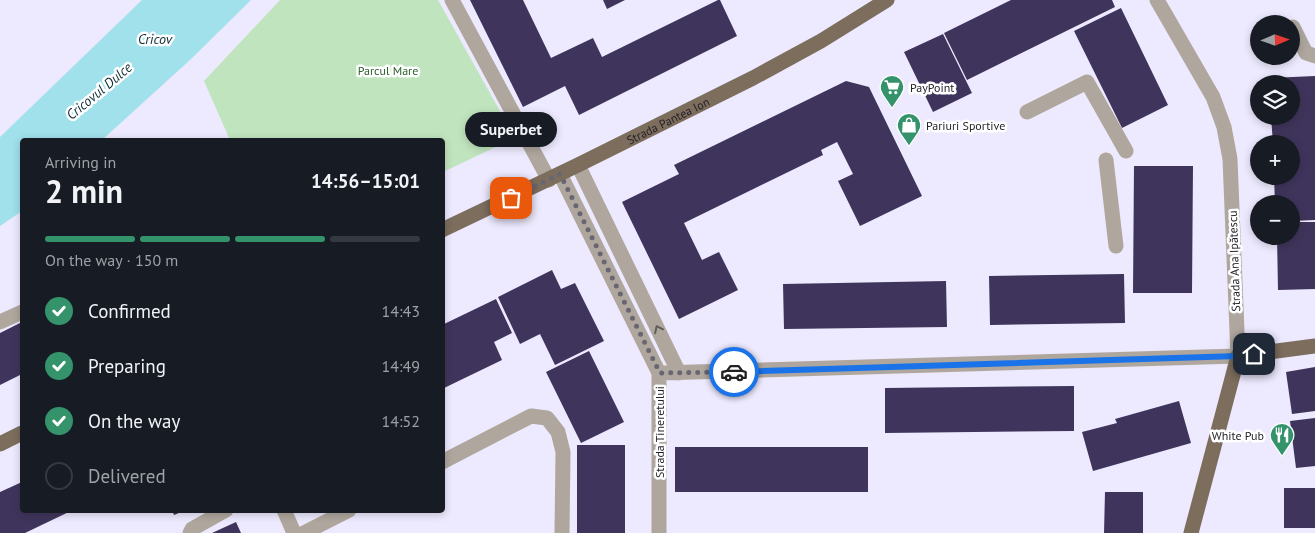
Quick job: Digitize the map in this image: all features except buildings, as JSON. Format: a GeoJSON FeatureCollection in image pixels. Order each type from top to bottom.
{"type":"FeatureCollection","features":[{"type":"Feature","properties":{"kind":"main road","name":"Strada Pantea Ion"},"geometry":{"type":"LineString","coordinates":[[445,229],[554,177],[753,78],[820,41],[887,0]]}},
{"type":"Feature","properties":{"kind":"main road"},"geometry":{"type":"LineString","coordinates":[[1238,356],[1315,346]]}},
{"type":"Feature","properties":{"kind":"main road","name":"Strada Ana Ipătescu"},"geometry":{"type":"LineString","coordinates":[[1191,533],[1238,356]]}},
{"type":"Feature","properties":{"kind":"main road"},"geometry":{"type":"LineString","coordinates":[[0,444],[20,434]]}},
{"type":"Feature","properties":{"kind":"street","name":"Strada Tineretului"},"geometry":{"type":"LineString","coordinates":[[452,0],[554,177],[660,373],[658,533]]}},
{"type":"Feature","properties":{"kind":"street","name":"Strada Ana Ipătescu"},"geometry":{"type":"LineString","coordinates":[[1158,0],[1213,97],[1224,126],[1230,159],[1238,356]]}},
{"type":"Feature","properties":{"kind":"street"},"geometry":{"type":"LineString","coordinates":[[1300,42],[1306,53],[1315,56]]}},
{"type":"Feature","properties":{"kind":"street"},"geometry":{"type":"LineString","coordinates":[[1027,112],[1087,82],[1126,151]]}},
{"type":"Feature","properties":{"kind":"street"},"geometry":{"type":"LineString","coordinates":[[1106,160],[1116,246]]}},
{"type":"Feature","properties":{"kind":"street","name":"Strada Tineretului"},"geometry":{"type":"LineString","coordinates":[[578,165],[679,373]]}},
{"type":"Feature","properties":{"kind":"street"},"geometry":{"type":"LineString","coordinates":[[0,322],[20,313]]}},
{"type":"Feature","properties":{"kind":"street"},"geometry":{"type":"LineString","coordinates":[[660,373],[1238,356]]}},
{"type":"Feature","properties":{"kind":"street"},"geometry":{"type":"LineString","coordinates":[[445,460],[531,416],[547,418],[558,432],[563,452],[562,533]]}},
{"type":"Feature","properties":{"kind":"street"},"geometry":{"type":"LineString","coordinates":[[190,533],[192,529],[221,513]]}},
{"type":"Feature","properties":{"kind":"street"},"geometry":{"type":"LineString","coordinates":[[285,513],[294,533]]}},
{"type":"Feature","properties":{"kind":"street"},"geometry":{"type":"LineString","coordinates":[[304,533],[343,513]]}},
{"type":"Feature","properties":{"kind":"green space","name":"Parcul Mare"},"geometry":{"type":"Polygon","coordinates":[[[280,0],[438,0],[515,138],[445,171],[445,138],[229,138],[204,81],[280,0]]]}},
{"type":"Feature","properties":{"kind":"water","name":"Cricov"},"geometry":{"type":"Polygon","coordinates":[[[142,0],[251,0],[191,59],[104,138],[20,138],[20,212],[0,226],[0,137],[142,0]]]}},
{"type":"Feature","properties":{"kind":"way so far"},"geometry":{"type":"LineString","coordinates":[[511,198],[560,174],[660,373],[734,372]]}},
{"type":"Feature","properties":{"kind":"place","name":"PayPoint"},"geometry":{"type":"Point","coordinates":[892,108]}},
{"type":"Feature","properties":{"kind":"place","name":"Pariuri Sportive"},"geometry":{"type":"Point","coordinates":[909,146]}},
{"type":"Feature","properties":{"kind":"place","name":"Superbet"},"geometry":{"type":"Point","coordinates":[511,198]}},
{"type":"Feature","properties":{"kind":"place","name":"White Pub"},"geometry":{"type":"Point","coordinates":[1282,456]}},
{"type":"Feature","properties":{"kind":"route"},"geometry":{"type":"LineString","coordinates":[[734,372],[1254,354]]}},
{"type":"Feature","properties":{"kind":"water label","name":"Cricovul Dulce"},"geometry":{"type":"Point","coordinates":[99,91]}}]}
